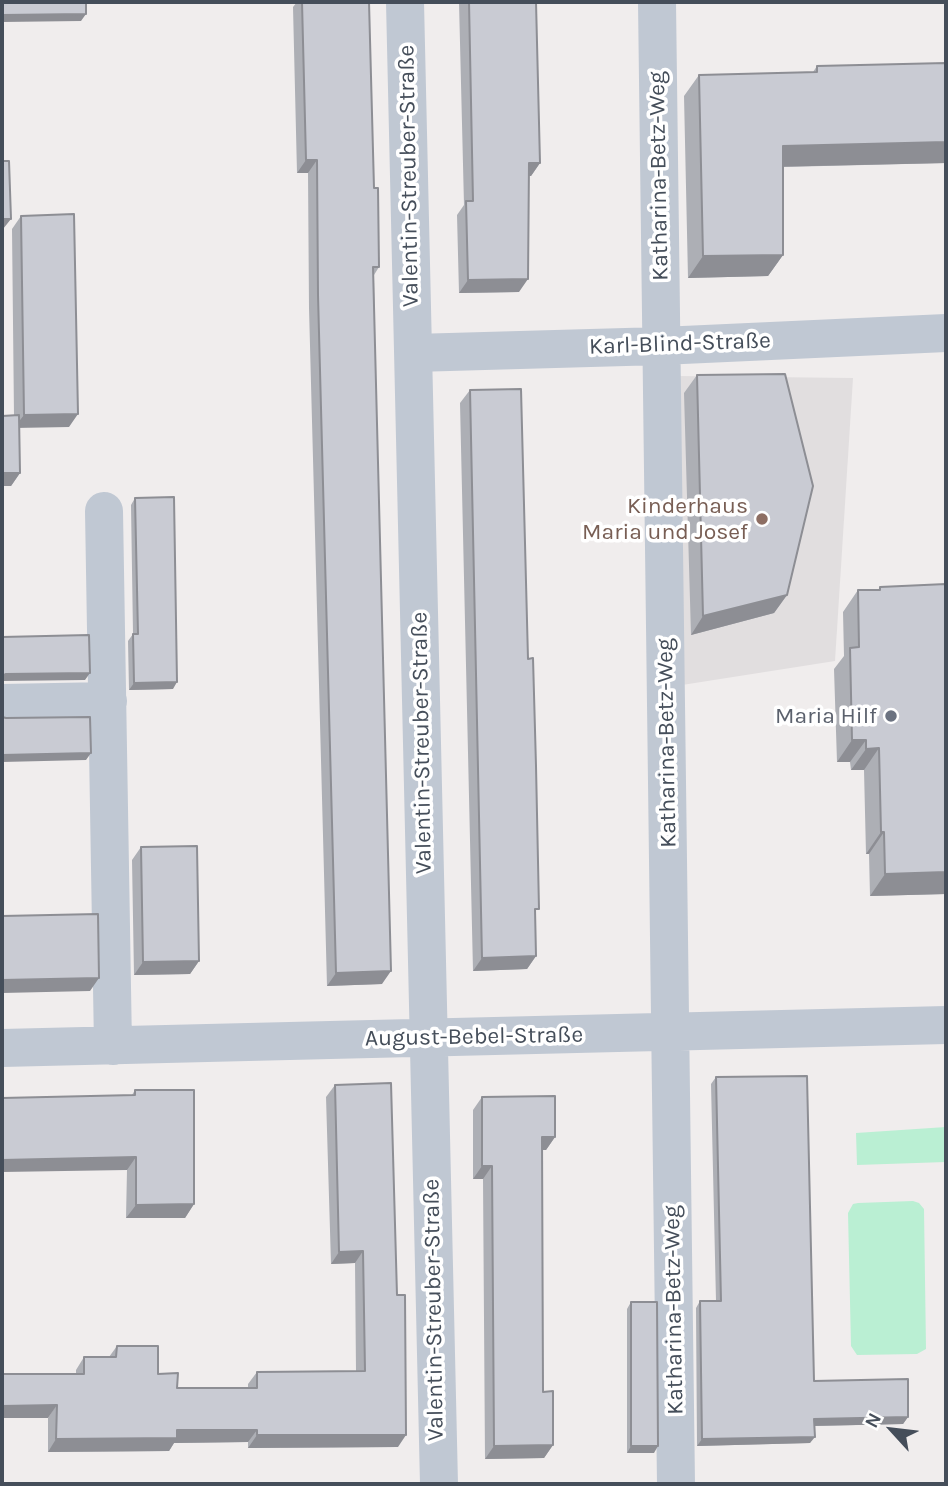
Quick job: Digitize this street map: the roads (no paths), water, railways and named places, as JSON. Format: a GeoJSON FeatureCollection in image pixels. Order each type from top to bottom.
{"type":"FeatureCollection","features":[{"type":"Feature","properties":{"kind":"street","name":"Valentin-Streuber-Straße"},"geometry":{"type":"LineString","coordinates":[[405,2],[439,1484]]}},
{"type":"Feature","properties":{"kind":"street","name":"Katharina-Betz-Weg"},"geometry":{"type":"LineString","coordinates":[[657,2],[676,1484]]}},
{"type":"Feature","properties":{"kind":"street","name":"Karl-Blind-Straße"},"geometry":{"type":"LineString","coordinates":[[414,353],[946,332]]}},
{"type":"Feature","properties":{"kind":"street"},"geometry":{"type":"LineString","coordinates":[[104,511],[113,1046]]}},
{"type":"Feature","properties":{"kind":"street"},"geometry":{"type":"LineString","coordinates":[[2,704],[108,701]]}},
{"type":"Feature","properties":{"kind":"street","name":"August-Bebel-Straße"},"geometry":{"type":"LineString","coordinates":[[2,1048],[427,1037],[671,1034],[946,1025]]}},
{"type":"Feature","properties":{"kind":"place","name":"Kinderhaus Maria und Josef"},"geometry":{"type":"Point","coordinates":[762,519]}},
{"type":"Feature","properties":{"kind":"place","name":"Maria Hilf"},"geometry":{"type":"Point","coordinates":[891,716]}}]}
